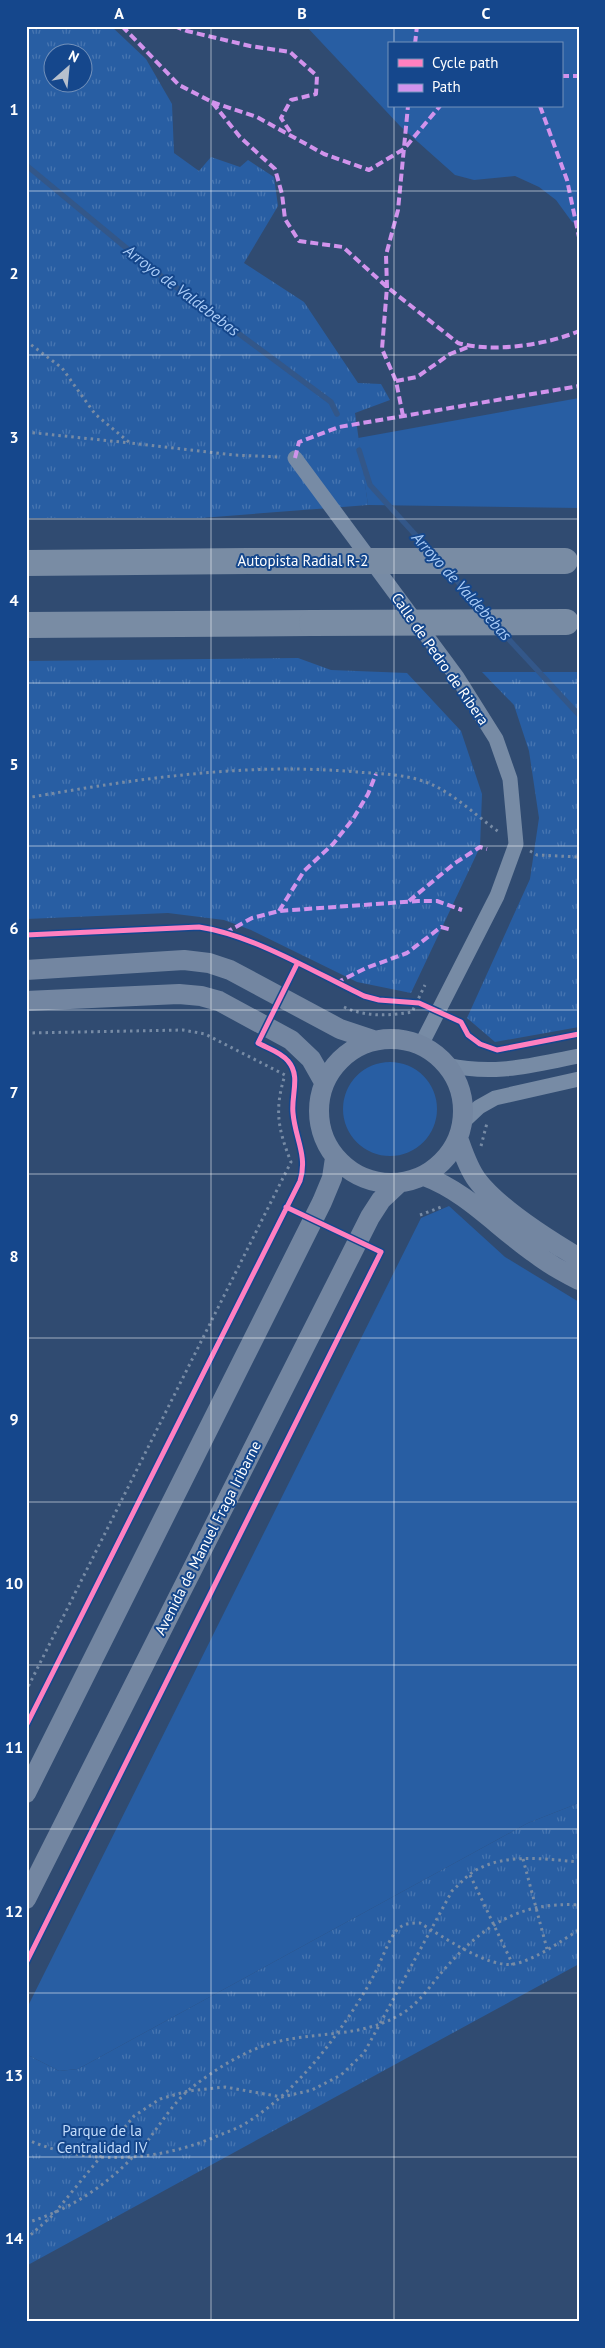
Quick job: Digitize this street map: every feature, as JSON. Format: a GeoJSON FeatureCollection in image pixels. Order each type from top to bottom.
{"type":"FeatureCollection","features":[{"type":"Feature","properties":{"kind":"highway","name":"Autopista Radial R-2"},"geometry":{"type":"LineString","coordinates":[[26,562],[572,560]]}},
{"type":"Feature","properties":{"kind":"highway"},"geometry":{"type":"LineString","coordinates":[[26,625],[572,622]]}},
{"type":"Feature","properties":{"kind":"street","name":"Calle de Pedro de Ribera"},"geometry":{"type":"LineString","coordinates":[[295,458],[457,677],[496,739],[510,779],[516,844],[497,896],[421,1046]]}},
{"type":"Feature","properties":{"kind":"street"},"geometry":{"type":"LineString","coordinates":[[26,970],[184,960],[209,963],[230,970],[340,1029],[373,1040]]}},
{"type":"Feature","properties":{"kind":"street"},"geometry":{"type":"LineString","coordinates":[[26,1001],[178,994],[201,996],[237,1010],[291,1040],[311,1059],[324,1082]]}},
{"type":"Feature","properties":{"kind":"street"},"geometry":{"type":"LineString","coordinates":[[579,1079],[495,1098],[479,1107],[460,1130],[448,1156],[437,1168],[424,1176],[398,1183],[375,1182],[353,1173],[335,1158],[325,1141],[319,1122],[319,1101],[324,1082],[335,1065],[348,1052],[373,1040],[389,1038],[421,1046],[435,1054],[446,1065],[459,1089],[463,1102],[460,1130],[467,1163],[476,1179],[490,1195],[544,1236],[579,1258]]}},
{"type":"Feature","properties":{"kind":"street"},"geometry":{"type":"LineString","coordinates":[[446,1065],[489,1071],[579,1056]]}},
{"type":"Feature","properties":{"kind":"street"},"geometry":{"type":"LineString","coordinates":[[26,1793],[322,1202],[332,1178],[335,1158]]}},
{"type":"Feature","properties":{"kind":"street"},"geometry":{"type":"LineString","coordinates":[[424,1176],[444,1184],[459,1193],[533,1252],[579,1280]]}},
{"type":"Feature","properties":{"kind":"street","name":"Avenida de Manuel Fraga Iribarne"},"geometry":{"type":"LineString","coordinates":[[26,1899],[370,1217],[381,1200],[398,1183]]}},
{"type":"Feature","properties":{"kind":"path"},"geometry":{"type":"LineString","coordinates":[[26,341],[62,368],[95,414],[130,443]]}},
{"type":"Feature","properties":{"kind":"path"},"geometry":{"type":"LineString","coordinates":[[26,432],[233,455],[295,458]]}},
{"type":"Feature","properties":{"kind":"path"},"geometry":{"type":"LineString","coordinates":[[26,798],[131,780],[260,768],[323,769],[376,774],[428,782],[452,797],[516,844],[537,855],[579,857]]}},
{"type":"Feature","properties":{"kind":"path"},"geometry":{"type":"LineString","coordinates":[[340,1005],[354,1012],[373,1015],[412,1012],[414,1002],[426,985]]}},
{"type":"Feature","properties":{"kind":"path"},"geometry":{"type":"LineString","coordinates":[[414,1002],[438,1012]]}},
{"type":"Feature","properties":{"kind":"path"},"geometry":{"type":"LineString","coordinates":[[26,1033],[183,1030],[205,1034],[285,1075],[279,1094],[278,1112],[284,1145],[291,1162],[26,1691]]}},
{"type":"Feature","properties":{"kind":"path"},"geometry":{"type":"LineString","coordinates":[[481,1151],[488,1121]]}},
{"type":"Feature","properties":{"kind":"path"},"geometry":{"type":"LineString","coordinates":[[523,1859],[547,1949]]}},
{"type":"Feature","properties":{"kind":"path"},"geometry":{"type":"LineString","coordinates":[[26,2240],[53,2215],[134,2116],[160,2099],[188,2090],[225,2088],[282,2096],[312,2090],[342,2075],[364,2053],[452,1891],[470,1875],[500,1861],[523,1859],[579,1862]]}},
{"type":"Feature","properties":{"kind":"path"},"geometry":{"type":"LineString","coordinates":[[470,1875],[513,1965]]}},
{"type":"Feature","properties":{"kind":"path"},"geometry":{"type":"LineString","coordinates":[[26,2223],[53,2215],[89,2195],[121,2170],[188,2090],[230,2062],[274,2042],[336,2035],[378,2026],[405,2012],[463,1948],[494,1924],[536,1908],[560,1904],[579,1905]]}},
{"type":"Feature","properties":{"kind":"path"},"geometry":{"type":"LineString","coordinates":[[26,2140],[41,2146],[100,2158],[133,2158],[192,2146],[242,2126],[282,2096],[316,2063],[372,1978],[396,1931],[407,1923],[420,1923],[463,1948],[492,1962],[513,1965],[547,1949],[579,1930]]}},
{"type":"Feature","properties":{"kind":"green space"},"geometry":{"type":"Polygon","coordinates":[[[26,26],[111,26],[146,59],[172,104],[174,153],[199,171],[211,157],[240,167],[248,160],[274,177],[278,206],[244,263],[304,302],[358,383],[381,384],[390,400],[355,413],[368,505],[201,518],[26,518],[26,26]]]}},
{"type":"Feature","properties":{"kind":"green space"},"geometry":{"type":"Polygon","coordinates":[[[306,26],[579,26],[579,225],[572,222],[556,200],[539,187],[515,176],[474,180],[455,175],[400,126],[306,26]]]}},
{"type":"Feature","properties":{"kind":"green space"},"geometry":{"type":"Polygon","coordinates":[[[579,398],[579,508],[368,505],[358,438],[579,398]]]}},
{"type":"Feature","properties":{"kind":"green space"},"geometry":{"type":"Polygon","coordinates":[[[298,658],[331,670],[407,673],[461,731],[482,794],[480,847],[411,993],[357,982],[251,930],[224,920],[168,913],[26,919],[26,661],[298,658]]]}},
{"type":"Feature","properties":{"kind":"green space"},"geometry":{"type":"Polygon","coordinates":[[[482,672],[579,672],[579,1027],[495,1042],[467,1018],[530,879],[539,818],[529,751],[514,705],[482,672]]]}},
{"type":"Feature","properties":{"kind":"green space"},"geometry":{"type":"Polygon","coordinates":[[[390,1062],[408,1066],[423,1076],[433,1091],[437,1109],[433,1127],[423,1142],[408,1152],[390,1156],[372,1152],[357,1142],[347,1127],[343,1109],[347,1091],[357,1076],[372,1066],[390,1062]]]}},
{"type":"Feature","properties":{"kind":"green space"},"geometry":{"type":"Polygon","coordinates":[[[449,1206],[505,1257],[579,1302],[579,1803],[528,1823],[78,2069],[59,2071],[26,2054],[26,2010],[421,1218],[449,1206]]]}},
{"type":"Feature","properties":{"kind":"green space","name":"Parque de la Centralidad IV"},"geometry":{"type":"Polygon","coordinates":[[[579,1803],[579,1964],[26,2266],[26,2054],[59,2071],[78,2069],[528,1823],[579,1803]]]}},
{"type":"Feature","properties":{"kind":"waterway","name":"Arroyo de Valdebebas"},"geometry":{"type":"LineString","coordinates":[[26,165],[153,270],[331,402],[337,414]]}},
{"type":"Feature","properties":{"kind":"waterway","name":"Arroyo de Valdebebas"},"geometry":{"type":"LineString","coordinates":[[359,450],[370,485],[432,553]]}},
{"type":"Feature","properties":{"kind":"waterway","name":"Arroyo de Valdebebas"},"geometry":{"type":"LineString","coordinates":[[446,569],[487,614]]}},
{"type":"Feature","properties":{"kind":"waterway","name":"Arroyo de Valdebebas"},"geometry":{"type":"LineString","coordinates":[[501,631],[579,715]]}},
{"type":"Feature","properties":{"kind":"marked path"},"geometry":{"type":"LineString","coordinates":[[122,26],[179,85],[212,102],[240,137],[275,169],[282,194],[285,219],[299,241],[343,247],[387,287],[458,343],[487,347],[519,346],[536,344],[579,331]]}},
{"type":"Feature","properties":{"kind":"marked path"},"geometry":{"type":"LineString","coordinates":[[174,26],[187,31],[250,46],[290,52],[317,76],[316,94],[291,100],[281,118],[291,133]]}},
{"type":"Feature","properties":{"kind":"marked path"},"geometry":{"type":"LineString","coordinates":[[415,42],[417,26]]}},
{"type":"Feature","properties":{"kind":"marked path"},"geometry":{"type":"LineString","coordinates":[[562,76],[579,76]]}},
{"type":"Feature","properties":{"kind":"marked path"},"geometry":{"type":"LineString","coordinates":[[212,102],[257,117],[324,154],[369,170],[404,149],[438,108]]}},
{"type":"Feature","properties":{"kind":"marked path"},"geometry":{"type":"LineString","coordinates":[[403,416],[396,381],[382,349],[387,287],[386,255],[398,210],[408,108]]}},
{"type":"Feature","properties":{"kind":"marked path"},"geometry":{"type":"LineString","coordinates":[[541,108],[567,180],[579,237]]}},
{"type":"Feature","properties":{"kind":"marked path"},"geometry":{"type":"LineString","coordinates":[[396,381],[417,377],[450,354],[471,346]]}},
{"type":"Feature","properties":{"kind":"marked path"},"geometry":{"type":"LineString","coordinates":[[295,458],[299,442],[339,427],[579,386]]}},
{"type":"Feature","properties":{"kind":"marked path"},"geometry":{"type":"LineString","coordinates":[[279,911],[304,871],[333,844],[353,819],[368,794],[376,774]]}},
{"type":"Feature","properties":{"kind":"marked path"},"geometry":{"type":"LineString","coordinates":[[409,901],[455,863],[480,847],[487,849]]}},
{"type":"Feature","properties":{"kind":"marked path"},"geometry":{"type":"LineString","coordinates":[[225,933],[252,918],[279,911],[418,901],[437,901],[462,910]]}},
{"type":"Feature","properties":{"kind":"marked path"},"geometry":{"type":"LineString","coordinates":[[336,983],[366,968],[407,953],[441,927],[452,930]]}},
{"type":"Feature","properties":{"kind":"cycle path"},"geometry":{"type":"LineString","coordinates":[[26,935],[199,927],[220,931],[262,946],[364,996],[379,1000],[419,1003],[461,1022],[468,1035],[480,1044],[497,1050],[579,1034]]}},
{"type":"Feature","properties":{"kind":"cycle path"},"geometry":{"type":"LineString","coordinates":[[26,1726],[300,1181],[303,1163],[293,1113],[294,1073],[285,1058],[258,1043],[297,964]]}},
{"type":"Feature","properties":{"kind":"cycle path"},"geometry":{"type":"LineString","coordinates":[[26,1963],[381,1252],[286,1207]]}}]}
